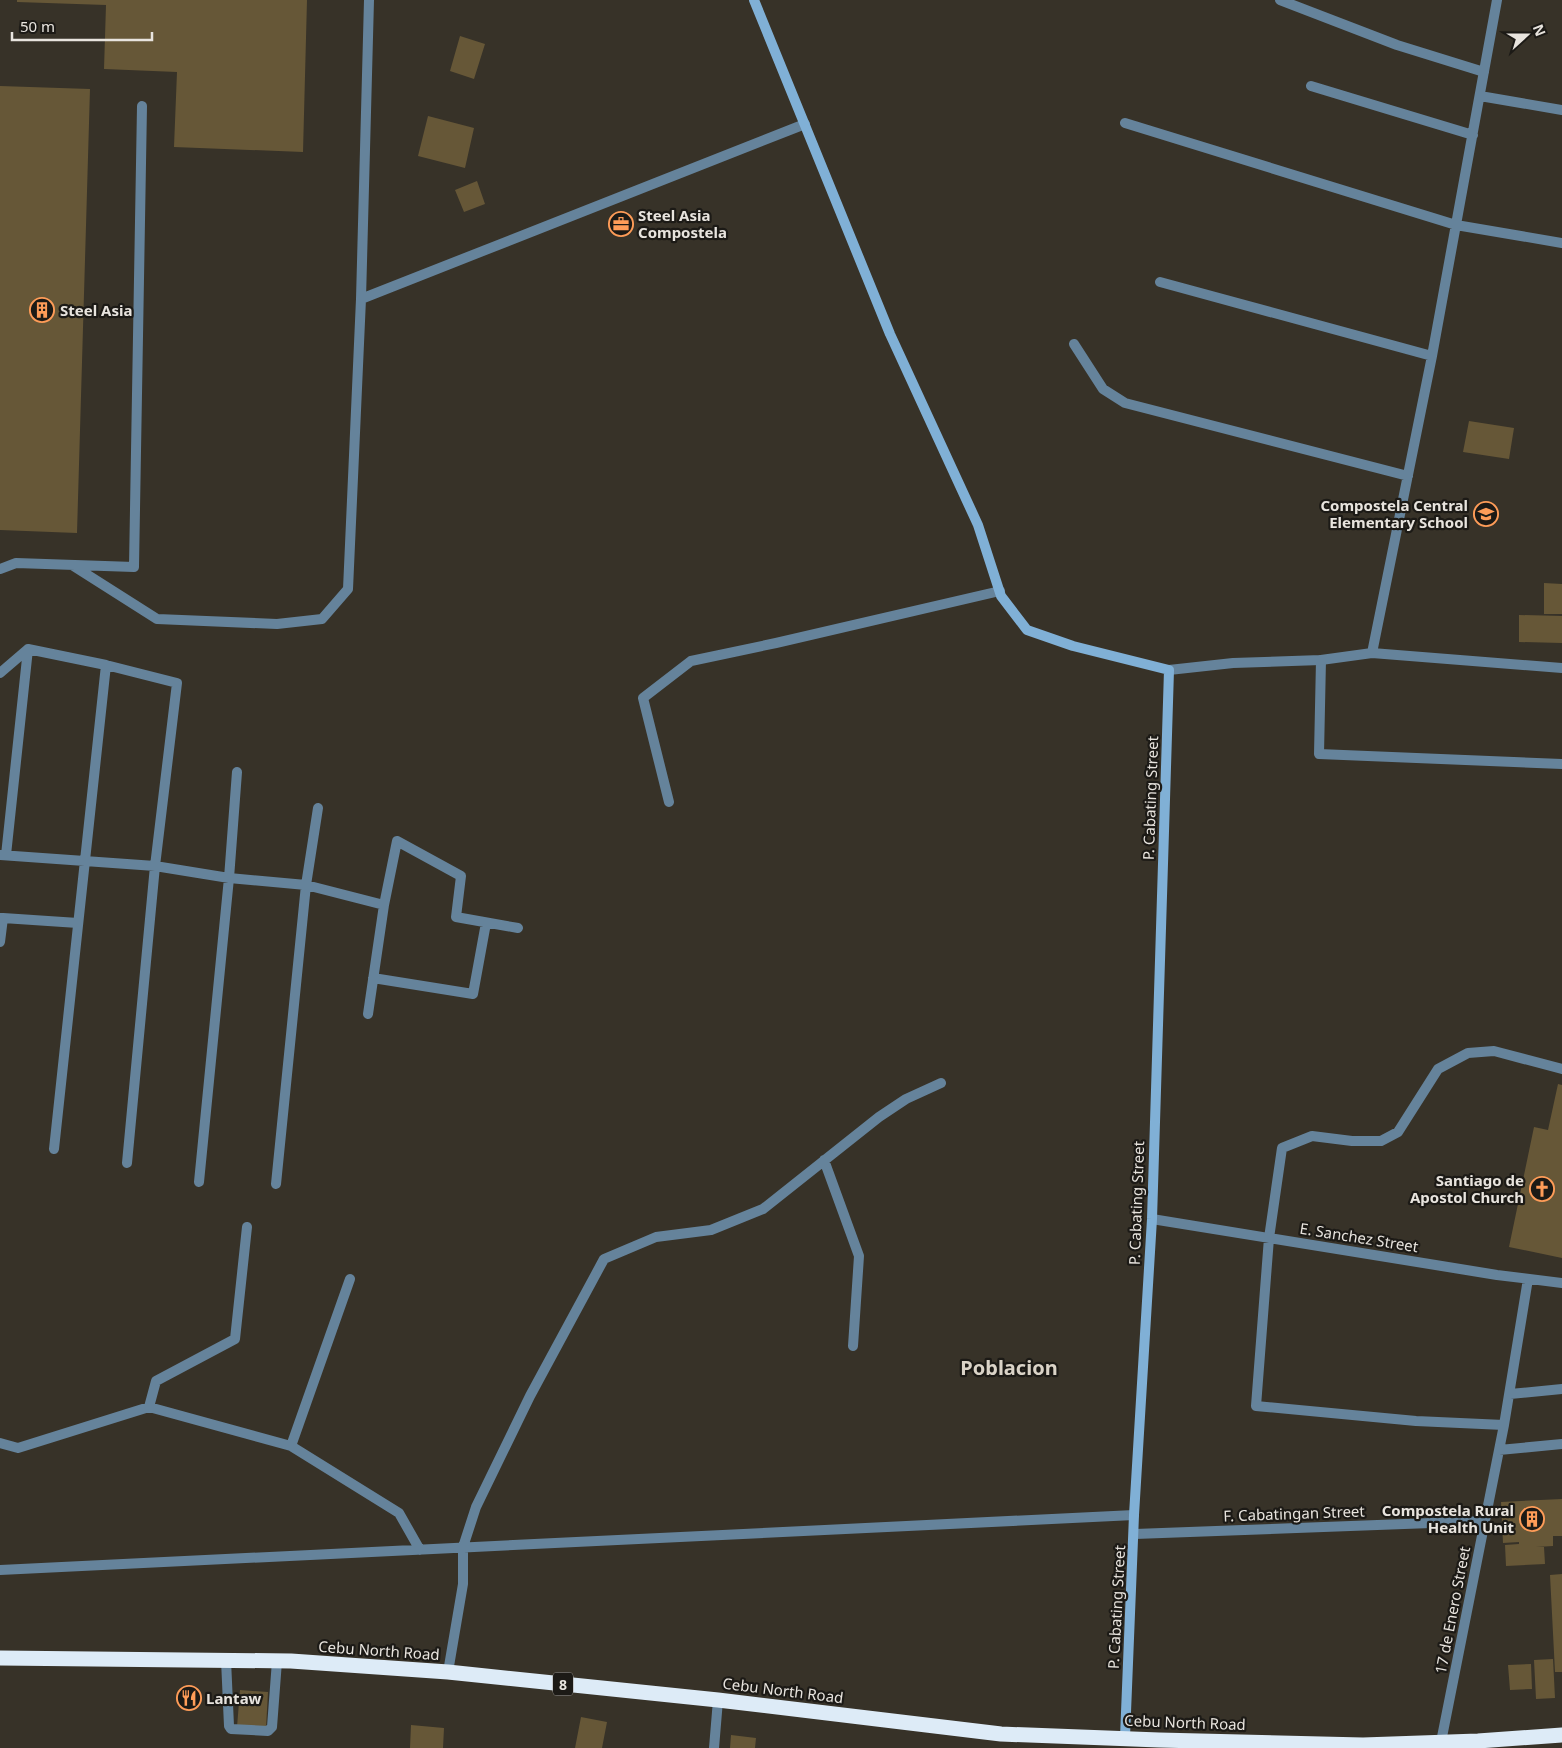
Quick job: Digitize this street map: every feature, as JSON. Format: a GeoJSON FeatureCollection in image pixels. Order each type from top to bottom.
{"type":"FeatureCollection","features":[{"type":"Feature","properties":{"kind":"highway","name":"Cebu North Road"},"geometry":{"type":"LineString","coordinates":[[0,1658],[276,1661],[448,1672],[718,1700],[1001,1734],[1124,1743],[1159,1740],[1363,1746],[1400,1746],[1441,1742],[1478,1745],[1511,1743],[1562,1735]]}},
{"type":"Feature","properties":{"kind":"street"},"geometry":{"type":"LineString","coordinates":[[72,565],[157,619],[276,624],[322,619],[348,589],[361,299],[369,0]]}},
{"type":"Feature","properties":{"kind":"street"},"geometry":{"type":"LineString","coordinates":[[754,0],[890,334],[978,525],[1002,596],[1027,630],[1073,646],[1169,670],[1233,663],[1321,660],[1372,653],[1562,668]]}},
{"type":"Feature","properties":{"kind":"street"},"geometry":{"type":"LineString","coordinates":[[1280,0],[1397,45],[1484,72]]}},
{"type":"Feature","properties":{"kind":"street"},"geometry":{"type":"LineString","coordinates":[[1372,653],[1432,356],[1497,0]]}},
{"type":"Feature","properties":{"kind":"street"},"geometry":{"type":"LineString","coordinates":[[1311,86],[1472,135]]}},
{"type":"Feature","properties":{"kind":"street"},"geometry":{"type":"LineString","coordinates":[[1480,96],[1562,110]]}},
{"type":"Feature","properties":{"kind":"street"},"geometry":{"type":"LineString","coordinates":[[0,568],[16,563],[134,567],[142,106]]}},
{"type":"Feature","properties":{"kind":"street"},"geometry":{"type":"LineString","coordinates":[[361,299],[805,124]]}},
{"type":"Feature","properties":{"kind":"street"},"geometry":{"type":"LineString","coordinates":[[1125,124],[1456,225],[1562,243]]}},
{"type":"Feature","properties":{"kind":"street"},"geometry":{"type":"LineString","coordinates":[[1160,282],[1432,356]]}},
{"type":"Feature","properties":{"kind":"street"},"geometry":{"type":"LineString","coordinates":[[1074,344],[1103,390],[1125,403],[1408,476]]}},
{"type":"Feature","properties":{"kind":"street"},"geometry":{"type":"LineString","coordinates":[[669,802],[643,698],[691,661],[1000,591]]}},
{"type":"Feature","properties":{"kind":"street"},"geometry":{"type":"LineString","coordinates":[[28,648],[177,683],[155,866],[127,1163]]}},
{"type":"Feature","properties":{"kind":"street"},"geometry":{"type":"LineString","coordinates":[[0,673],[28,648]]}},
{"type":"Feature","properties":{"kind":"street"},"geometry":{"type":"LineString","coordinates":[[28,648],[3,855],[155,866],[229,878],[306,885],[384,905]]}},
{"type":"Feature","properties":{"kind":"street"},"geometry":{"type":"LineString","coordinates":[[1321,660],[1319,754],[1562,764]]}},
{"type":"Feature","properties":{"kind":"street"},"geometry":{"type":"LineString","coordinates":[[54,1149],[106,665]]}},
{"type":"Feature","properties":{"kind":"street","name":"P. Cabating Street"},"geometry":{"type":"LineString","coordinates":[[1124,1743],[1135,1534],[1134,1515],[1152,1219],[1169,670]]}},
{"type":"Feature","properties":{"kind":"street"},"geometry":{"type":"LineString","coordinates":[[199,1182],[229,878],[237,772]]}},
{"type":"Feature","properties":{"kind":"street"},"geometry":{"type":"LineString","coordinates":[[276,1184],[306,885],[318,808]]}},
{"type":"Feature","properties":{"kind":"street"},"geometry":{"type":"LineString","coordinates":[[368,1014],[384,905],[397,841],[461,876],[456,916],[518,928]]}},
{"type":"Feature","properties":{"kind":"street"},"geometry":{"type":"LineString","coordinates":[[0,942],[1,918],[78,923]]}},
{"type":"Feature","properties":{"kind":"street"},"geometry":{"type":"LineString","coordinates":[[373,978],[473,994],[486,922]]}},
{"type":"Feature","properties":{"kind":"street"},"geometry":{"type":"LineString","coordinates":[[1504,1425],[1416,1421],[1256,1406],[1269,1238],[1282,1148],[1312,1136],[1352,1142],[1381,1141],[1398,1132],[1438,1069],[1468,1053],[1494,1051],[1562,1069]]}},
{"type":"Feature","properties":{"kind":"street"},"geometry":{"type":"LineString","coordinates":[[448,1672],[464,1584],[463,1547],[476,1507],[530,1396],[604,1259],[656,1236],[711,1230],[763,1209],[879,1117],[899,1103],[941,1083]]}},
{"type":"Feature","properties":{"kind":"street"},"geometry":{"type":"LineString","coordinates":[[824,1160],[859,1256],[853,1346]]}},
{"type":"Feature","properties":{"kind":"street","name":"E. Sanchez Street"},"geometry":{"type":"LineString","coordinates":[[1152,1219],[1562,1283]]}},
{"type":"Feature","properties":{"kind":"street"},"geometry":{"type":"LineString","coordinates":[[149,1407],[156,1381],[235,1339],[247,1227]]}},
{"type":"Feature","properties":{"kind":"street"},"geometry":{"type":"LineString","coordinates":[[291,1446],[350,1279]]}},
{"type":"Feature","properties":{"kind":"street","name":"17 de Enero Street"},"geometry":{"type":"LineString","coordinates":[[1441,1742],[1510,1394],[1528,1279]]}},
{"type":"Feature","properties":{"kind":"street"},"geometry":{"type":"LineString","coordinates":[[1510,1394],[1562,1389]]}},
{"type":"Feature","properties":{"kind":"street"},"geometry":{"type":"LineString","coordinates":[[0,1443],[18,1448],[149,1407],[291,1446],[400,1513],[420,1550]]}},
{"type":"Feature","properties":{"kind":"street"},"geometry":{"type":"LineString","coordinates":[[1499,1450],[1562,1444]]}},
{"type":"Feature","properties":{"kind":"street"},"geometry":{"type":"LineString","coordinates":[[0,1570],[1134,1515]]}},
{"type":"Feature","properties":{"kind":"street","name":"F. Cabatingan Street"},"geometry":{"type":"LineString","coordinates":[[1135,1534],[1485,1521]]}},
{"type":"Feature","properties":{"kind":"street"},"geometry":{"type":"LineString","coordinates":[[226,1660],[229,1726],[231,1729],[268,1731],[272,1727],[276,1661]]}},
{"type":"Feature","properties":{"kind":"street"},"geometry":{"type":"LineString","coordinates":[[714,1748],[718,1700]]}},
{"type":"Feature","properties":{"kind":"building"},"geometry":{"type":"Polygon","coordinates":[[[17,0],[307,0],[303,152],[174,147],[177,72],[104,69],[106,5],[17,2],[17,0]]]}},
{"type":"Feature","properties":{"kind":"building"},"geometry":{"type":"Polygon","coordinates":[[[460,36],[485,44],[474,79],[450,71],[460,36]]]}},
{"type":"Feature","properties":{"kind":"building","name":"Steel Asia"},"geometry":{"type":"Polygon","coordinates":[[[0,86],[90,89],[77,533],[0,530],[0,86]]]}},
{"type":"Feature","properties":{"kind":"building"},"geometry":{"type":"Polygon","coordinates":[[[428,116],[474,128],[465,168],[418,156],[428,116]]]}},
{"type":"Feature","properties":{"kind":"building"},"geometry":{"type":"Polygon","coordinates":[[[477,181],[485,204],[464,212],[455,190],[477,181]]]}},
{"type":"Feature","properties":{"kind":"building"},"geometry":{"type":"Polygon","coordinates":[[[1469,421],[1514,428],[1509,459],[1463,452],[1469,421]]]}},
{"type":"Feature","properties":{"kind":"building"},"geometry":{"type":"Polygon","coordinates":[[[1544,583],[1562,584],[1562,614],[1544,614],[1544,583]]]}},
{"type":"Feature","properties":{"kind":"building"},"geometry":{"type":"Polygon","coordinates":[[[1519,615],[1562,616],[1562,643],[1519,642],[1519,615]]]}},
{"type":"Feature","properties":{"kind":"building","name":"Santiago de Apostol Church"},"geometry":{"type":"Polygon","coordinates":[[[1558,1084],[1562,1085],[1562,1258],[1509,1247],[1534,1127],[1548,1130],[1558,1084]]]}},
{"type":"Feature","properties":{"kind":"building","name":"Compostela Rural Health Unit"},"geometry":{"type":"Polygon","coordinates":[[[1562,1499],[1562,1536],[1553,1536],[1553,1546],[1536,1547],[1544,1547],[1545,1564],[1506,1566],[1505,1545],[1519,1544],[1519,1542],[1503,1543],[1501,1502],[1562,1499]]]}},
{"type":"Feature","properties":{"kind":"building"},"geometry":{"type":"Polygon","coordinates":[[[1562,1574],[1562,1672],[1555,1672],[1550,1575],[1562,1574]]]}},
{"type":"Feature","properties":{"kind":"building"},"geometry":{"type":"Polygon","coordinates":[[[1553,1659],[1555,1698],[1536,1699],[1534,1660],[1553,1659]]]}},
{"type":"Feature","properties":{"kind":"building"},"geometry":{"type":"Polygon","coordinates":[[[1531,1664],[1532,1689],[1510,1690],[1508,1665],[1531,1664]]]}},
{"type":"Feature","properties":{"kind":"building"},"geometry":{"type":"Polygon","coordinates":[[[240,1690],[268,1692],[266,1728],[237,1727],[240,1690]]]}},
{"type":"Feature","properties":{"kind":"building"},"geometry":{"type":"Polygon","coordinates":[[[581,1717],[607,1722],[602,1748],[575,1748],[581,1717]]]}},
{"type":"Feature","properties":{"kind":"building"},"geometry":{"type":"Polygon","coordinates":[[[411,1725],[444,1728],[443,1748],[410,1748],[411,1725]]]}},
{"type":"Feature","properties":{"kind":"building"},"geometry":{"type":"Polygon","coordinates":[[[731,1735],[756,1738],[755,1748],[730,1748],[731,1735]]]}},
{"type":"Feature","properties":{"kind":"place","name":"Steel Asia Compostela"},"geometry":{"type":"Point","coordinates":[621,224]}},
{"type":"Feature","properties":{"kind":"place","name":"Steel Asia"},"geometry":{"type":"Point","coordinates":[42,310]}},
{"type":"Feature","properties":{"kind":"place","name":"Compostela Central Elementary School"},"geometry":{"type":"Point","coordinates":[1486,514]}},
{"type":"Feature","properties":{"kind":"place","name":"Santiago de Apostol Church"},"geometry":{"type":"Point","coordinates":[1542,1189]}},
{"type":"Feature","properties":{"kind":"place","name":"Compostela Rural Health Unit"},"geometry":{"type":"Point","coordinates":[1532,1519]}},
{"type":"Feature","properties":{"kind":"place","name":"Lantaw"},"geometry":{"type":"Point","coordinates":[189,1698]}},
{"type":"Feature","properties":{"kind":"district","name":"Poblacion"},"geometry":{"type":"Point","coordinates":[1009,1367]}}]}
